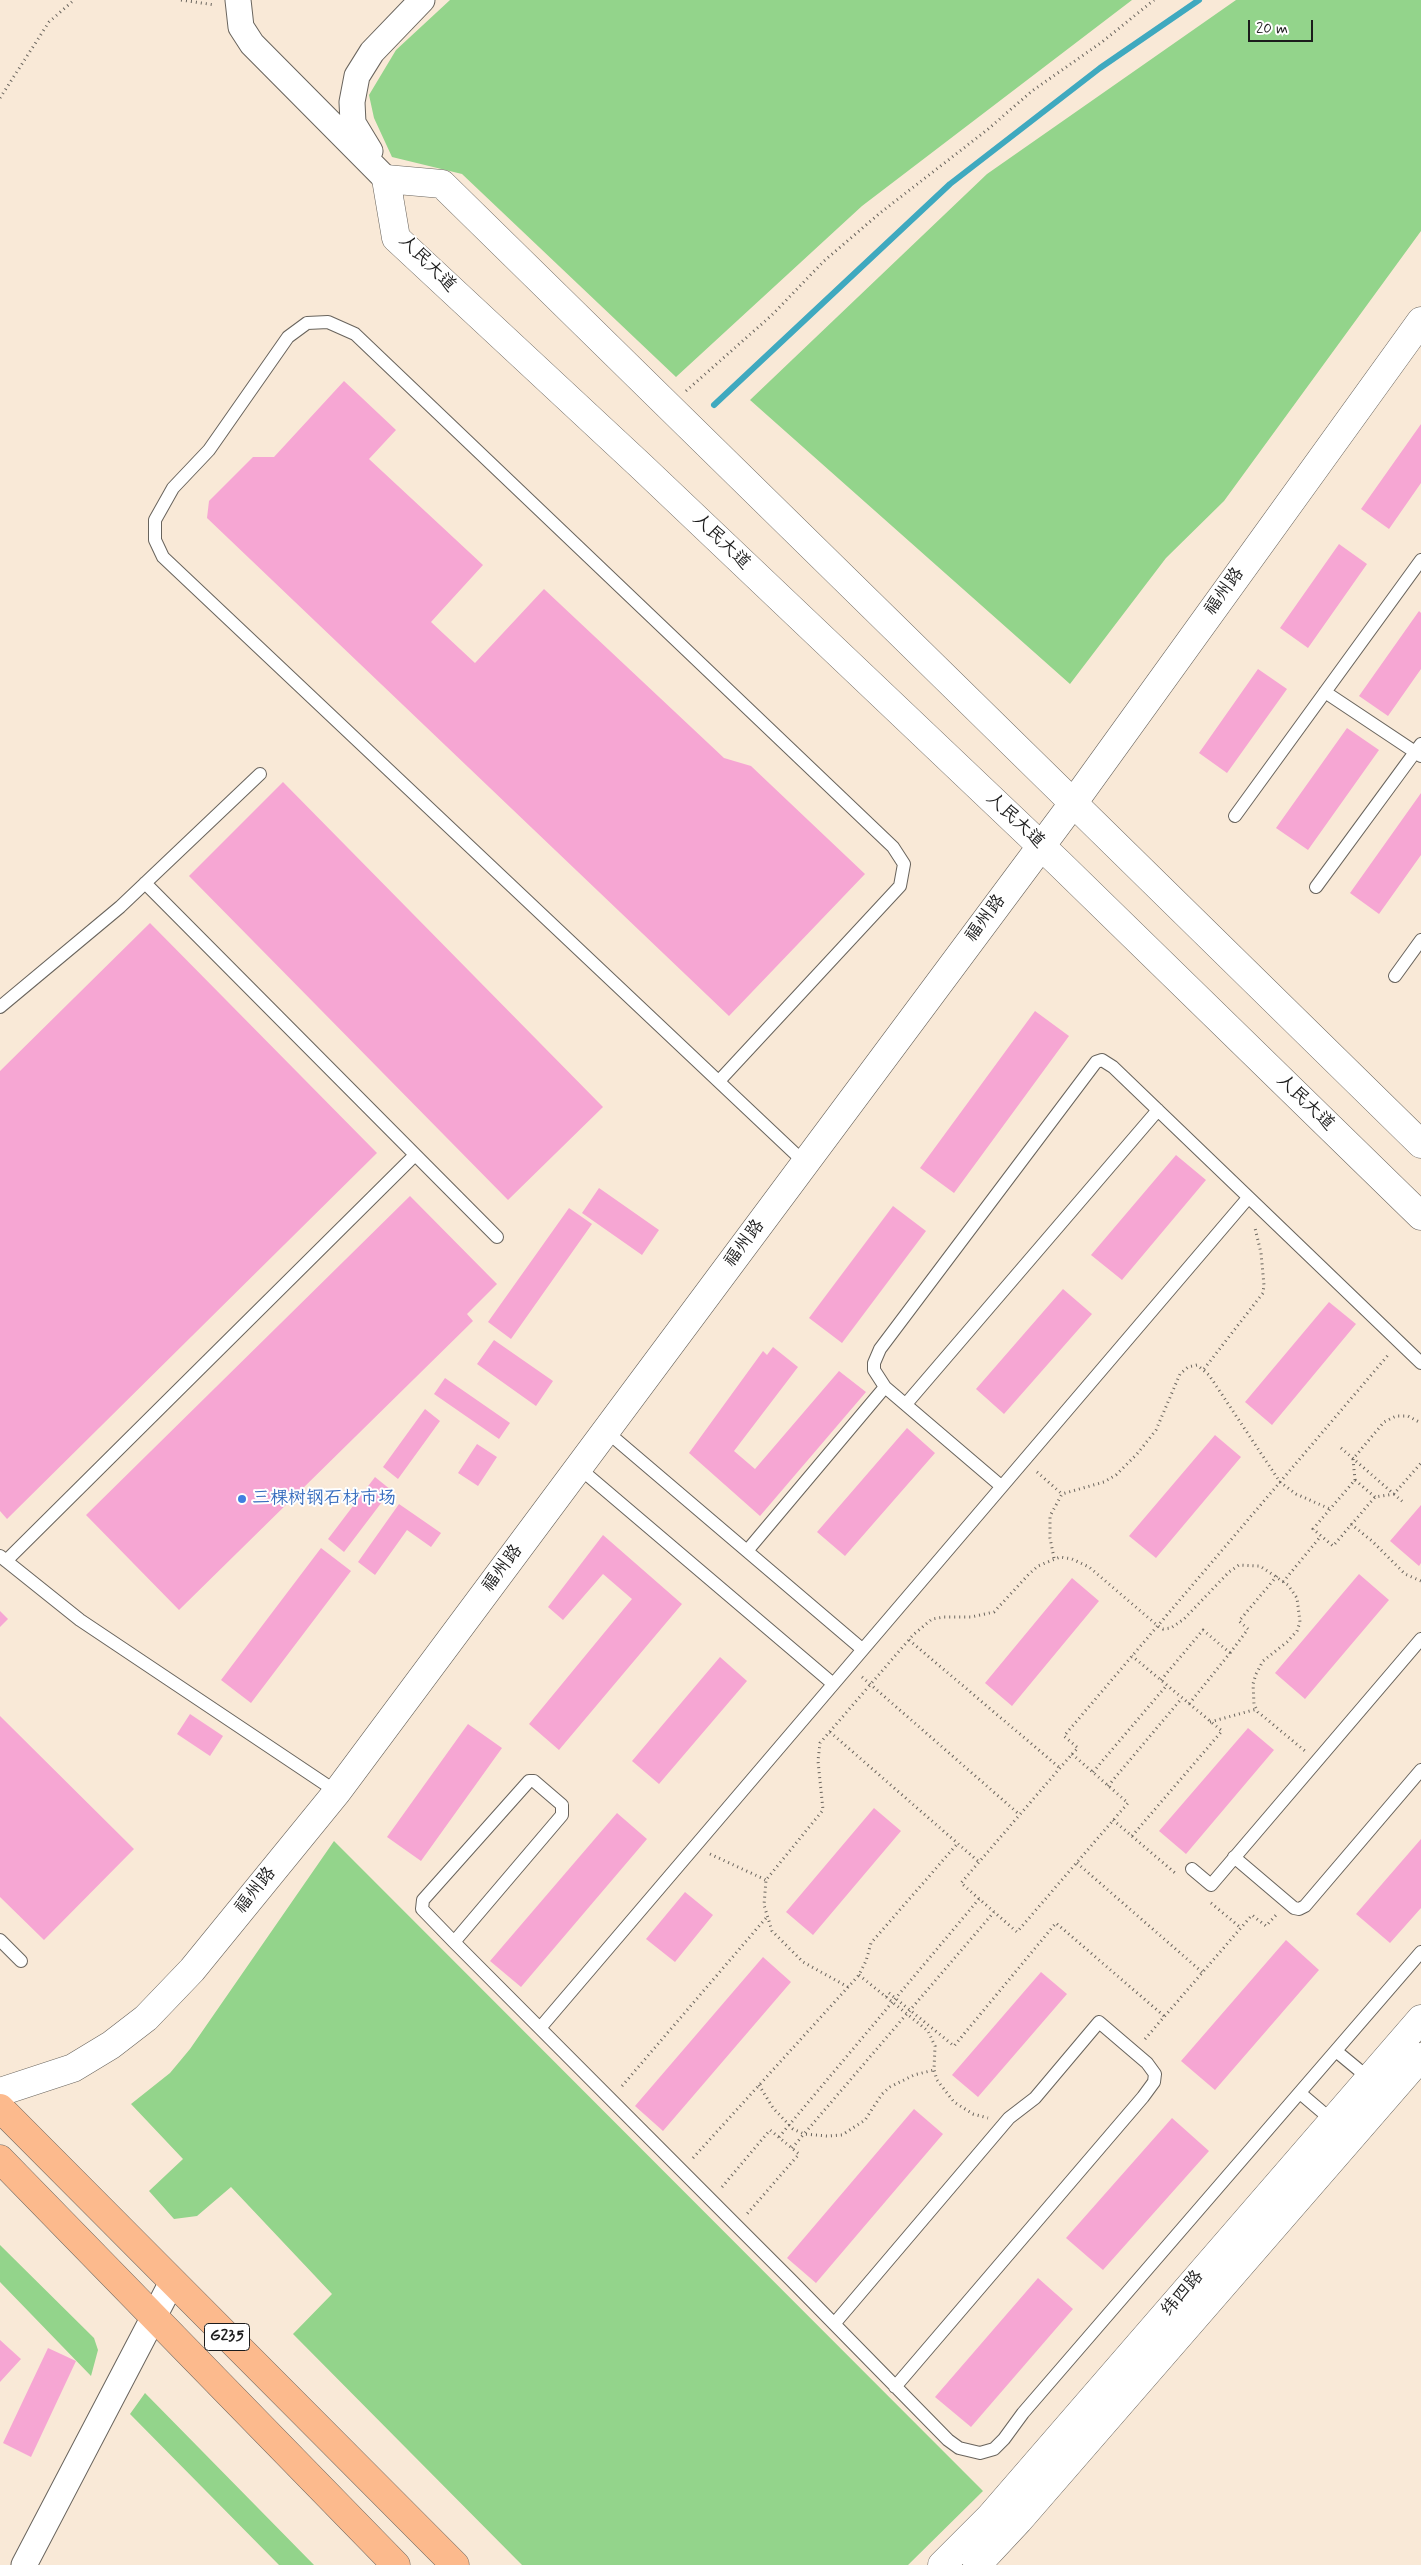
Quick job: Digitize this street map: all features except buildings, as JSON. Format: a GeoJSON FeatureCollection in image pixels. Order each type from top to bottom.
{"type":"FeatureCollection","features":[{"type":"Feature","properties":{"kind":"highway","name":"G235"},"geometry":{"type":"LineString","coordinates":[[0,2108],[455,2565]]}},
{"type":"Feature","properties":{"kind":"highway","name":"G235"},"geometry":{"type":"LineString","coordinates":[[0,2159],[396,2565]]}},
{"type":"Feature","properties":{"kind":"street"},"geometry":{"type":"LineString","coordinates":[[386,179],[353,123],[352,102],[357,76],[372,52],[422,0]]}},
{"type":"Feature","properties":{"kind":"street"},"geometry":{"type":"LineString","coordinates":[[238,4],[242,27],[252,44],[386,179],[442,184],[1421,1144]]}},
{"type":"Feature","properties":{"kind":"street","name":"人民大道"},"geometry":{"type":"LineString","coordinates":[[386,179],[396,238],[641,466],[1041,846],[1421,1216]]}},
{"type":"Feature","properties":{"kind":"street","name":"福州路"},"geometry":{"type":"LineString","coordinates":[[0,2092],[73,2068],[111,2045],[146,2018],[192,1970],[337,1792],[1074,802],[1421,321]]}},
{"type":"Feature","properties":{"kind":"street","name":"纬四路"},"geometry":{"type":"LineString","coordinates":[[977,2565],[1020,2520],[1379,2087],[1421,2019]]}},
{"type":"Feature","properties":{"kind":"street","name":"纬四路"},"geometry":{"type":"LineString","coordinates":[[1379,2087],[1421,2057]]}},
{"type":"Feature","properties":{"kind":"street","name":"纬四路"},"geometry":{"type":"LineString","coordinates":[[942,2565],[990,2516],[1343,2129]]}},
{"type":"Feature","properties":{"kind":"street"},"geometry":{"type":"LineString","coordinates":[[24,2565],[152,2316],[172,2282]]}},
{"type":"Feature","properties":{"kind":"lane"},"geometry":{"type":"LineString","coordinates":[[719,1081],[900,886],[904,864],[893,846],[355,334],[328,322],[307,323],[288,337],[209,450],[173,488],[156,520],[154,540],[163,557],[805,1163]]}},
{"type":"Feature","properties":{"kind":"lane"},"geometry":{"type":"LineString","coordinates":[[1235,816],[1421,560]]}},
{"type":"Feature","properties":{"kind":"lane"},"geometry":{"type":"LineString","coordinates":[[1316,887],[1419,751],[1325,692]]}},
{"type":"Feature","properties":{"kind":"lane"},"geometry":{"type":"LineString","coordinates":[[0,1007],[120,907],[260,774]]}},
{"type":"Feature","properties":{"kind":"lane"},"geometry":{"type":"LineString","coordinates":[[145,883],[497,1237]]}},
{"type":"Feature","properties":{"kind":"lane"},"geometry":{"type":"LineString","coordinates":[[1395,976],[1421,940]]}},
{"type":"Feature","properties":{"kind":"lane"},"geometry":{"type":"LineString","coordinates":[[1001,1486],[885,1387],[874,1370],[874,1363],[880,1348],[1096,1062],[1102,1060],[1113,1067],[1421,1363]]}},
{"type":"Feature","properties":{"kind":"lane"},"geometry":{"type":"LineString","coordinates":[[906,1404],[1158,1110]]}},
{"type":"Feature","properties":{"kind":"lane"},"geometry":{"type":"LineString","coordinates":[[337,1792],[80,1620],[3,1558],[415,1155]]}},
{"type":"Feature","properties":{"kind":"lane"},"geometry":{"type":"LineString","coordinates":[[540,2028],[832,1683],[1248,1198]]}},
{"type":"Feature","properties":{"kind":"lane"},"geometry":{"type":"LineString","coordinates":[[747,1551],[885,1387]]}},
{"type":"Feature","properties":{"kind":"lane"},"geometry":{"type":"LineString","coordinates":[[606,1430],[862,1649]]}},
{"type":"Feature","properties":{"kind":"lane"},"geometry":{"type":"LineString","coordinates":[[578,1467],[832,1683]]}},
{"type":"Feature","properties":{"kind":"lane"},"geometry":{"type":"LineString","coordinates":[[1192,1869],[1211,1885],[1421,1639]]}},
{"type":"Feature","properties":{"kind":"lane"},"geometry":{"type":"LineString","coordinates":[[1234,1857],[1287,1902],[1299,1909],[1305,1906],[1421,1770]]}},
{"type":"Feature","properties":{"kind":"lane"},"geometry":{"type":"LineString","coordinates":[[454,1942],[562,1815],[562,1805],[534,1781],[529,1780],[423,1900],[422,1909],[454,1942],[682,2170],[948,2440],[958,2448],[980,2453],[994,2449],[1421,1952]]}},
{"type":"Feature","properties":{"kind":"lane"},"geometry":{"type":"LineString","coordinates":[[0,1940],[21,1961]]}},
{"type":"Feature","properties":{"kind":"lane"},"geometry":{"type":"LineString","coordinates":[[834,2324],[1003,2125],[1035,2098],[1099,2022],[1152,2068],[1155,2074],[1154,2082],[1143,2097],[895,2386]]}},
{"type":"Feature","properties":{"kind":"lane"},"geometry":{"type":"LineString","coordinates":[[1336,2050],[1379,2087]]}},
{"type":"Feature","properties":{"kind":"lane"},"geometry":{"type":"LineString","coordinates":[[1300,2093],[1343,2129]]}},
{"type":"Feature","properties":{"kind":"path"},"geometry":{"type":"LineString","coordinates":[[0,98],[49,22],[74,0]]}},
{"type":"Feature","properties":{"kind":"path"},"geometry":{"type":"LineString","coordinates":[[181,0],[238,4]]}},
{"type":"Feature","properties":{"kind":"path"},"geometry":{"type":"LineString","coordinates":[[669,407],[772,315],[824,261],[880,213],[987,130],[1032,91],[1102,42],[1154,0]]}},
{"type":"Feature","properties":{"kind":"path"},"geometry":{"type":"LineString","coordinates":[[1204,1369],[1262,1293],[1264,1284],[1260,1253],[1248,1198]]}},
{"type":"Feature","properties":{"kind":"path"},"geometry":{"type":"LineString","coordinates":[[1072,1754],[1128,1803],[1017,1932],[961,1883],[1072,1754],[1078,1748],[1064,1736],[1399,1342]]}},
{"type":"Feature","properties":{"kind":"path"},"geometry":{"type":"LineString","coordinates":[[1054,1558],[1050,1538],[1050,1516],[1062,1494],[1104,1482],[1116,1474],[1137,1454],[1156,1430],[1180,1374],[1188,1367],[1197,1365],[1204,1369],[1280,1482],[1296,1494],[1330,1509]]}},
{"type":"Feature","properties":{"kind":"path"},"geometry":{"type":"LineString","coordinates":[[1374,1496],[1355,1480],[1353,1459],[1384,1422],[1396,1416],[1402,1416],[1421,1423]]}},
{"type":"Feature","properties":{"kind":"path"},"geometry":{"type":"LineString","coordinates":[[1341,1448],[1403,1502]]}},
{"type":"Feature","properties":{"kind":"path"},"geometry":{"type":"LineString","coordinates":[[1023,1460],[1062,1494]]}},
{"type":"Feature","properties":{"kind":"path"},"geometry":{"type":"LineString","coordinates":[[1355,1480],[1313,1529],[1333,1546],[1374,1496],[1394,1494],[1421,1463]]}},
{"type":"Feature","properties":{"kind":"path"},"geometry":{"type":"LineString","coordinates":[[1351,1524],[1372,1541],[1405,1574],[1421,1582]]}},
{"type":"Feature","properties":{"kind":"path"},"geometry":{"type":"LineString","coordinates":[[1283,1582],[1321,1536]]}},
{"type":"Feature","properties":{"kind":"path"},"geometry":{"type":"LineString","coordinates":[[848,1987],[803,1962],[772,1931],[764,1905],[766,1880],[823,1810],[818,1752],[820,1743],[909,1640],[932,1619],[944,1616],[972,1617],[994,1612],[1029,1574],[1054,1558],[1072,1559],[1088,1567],[1163,1629],[1171,1628],[1184,1619],[1229,1572],[1239,1565],[1260,1566],[1277,1576],[1297,1598],[1300,1622],[1297,1631],[1264,1660],[1256,1674],[1253,1684],[1254,1704],[1257,1709],[1316,1761]]}},
{"type":"Feature","properties":{"kind":"path"},"geometry":{"type":"LineString","coordinates":[[1189,1704],[1248,1630],[1239,1621],[1277,1576]]}},
{"type":"Feature","properties":{"kind":"path"},"geometry":{"type":"LineString","coordinates":[[1161,1680],[1203,1630],[1230,1653]]}},
{"type":"Feature","properties":{"kind":"path"},"geometry":{"type":"LineString","coordinates":[[909,1640],[1060,1768]]}},
{"type":"Feature","properties":{"kind":"path"},"geometry":{"type":"LineString","coordinates":[[1132,1656],[1222,1731],[1132,1836]]}},
{"type":"Feature","properties":{"kind":"path"},"geometry":{"type":"LineString","coordinates":[[848,1665],[1020,1815]]}},
{"type":"Feature","properties":{"kind":"path"},"geometry":{"type":"LineString","coordinates":[[1093,1772],[1166,1685]]}},
{"type":"Feature","properties":{"kind":"path"},"geometry":{"type":"LineString","coordinates":[[1108,1786],[1182,1698]]}},
{"type":"Feature","properties":{"kind":"path"},"geometry":{"type":"LineString","coordinates":[[1210,1722],[1257,1709]]}},
{"type":"Feature","properties":{"kind":"path"},"geometry":{"type":"LineString","coordinates":[[830,1732],[979,1862]]}},
{"type":"Feature","properties":{"kind":"path"},"geometry":{"type":"LineString","coordinates":[[682,2170],[859,1975],[866,1961],[871,1943],[958,1843]]}},
{"type":"Feature","properties":{"kind":"path"},"geometry":{"type":"LineString","coordinates":[[694,1846],[766,1880]]}},
{"type":"Feature","properties":{"kind":"path"},"geometry":{"type":"LineString","coordinates":[[1076,1863],[1202,1972]]}},
{"type":"Feature","properties":{"kind":"path"},"geometry":{"type":"LineString","coordinates":[[779,2137],[980,1899]]}},
{"type":"Feature","properties":{"kind":"path"},"geometry":{"type":"LineString","coordinates":[[1134,2052],[1252,1915],[1266,1926],[1287,1902]]}},
{"type":"Feature","properties":{"kind":"path"},"geometry":{"type":"LineString","coordinates":[[792,2148],[994,1912]]}},
{"type":"Feature","properties":{"kind":"path"},"geometry":{"type":"LineString","coordinates":[[611,2099],[766,1918]]}},
{"type":"Feature","properties":{"kind":"path"},"geometry":{"type":"LineString","coordinates":[[886,1997],[889,1993],[896,1998],[954,2046],[1056,1923],[1164,2016]]}},
{"type":"Feature","properties":{"kind":"path"},"geometry":{"type":"LineString","coordinates":[[859,1975],[928,2031],[933,2038],[934,2070],[937,2080],[960,2108],[1003,2125]]}},
{"type":"Feature","properties":{"kind":"path"},"geometry":{"type":"LineString","coordinates":[[759,2086],[772,2108],[789,2126],[804,2134],[842,2135],[865,2120],[882,2094],[890,2087],[914,2075],[934,2070]]}},
{"type":"Feature","properties":{"kind":"path"},"geometry":{"type":"LineString","coordinates":[[711,2200],[770,2130],[799,2154],[737,2226]]}},
{"type":"Feature","properties":{"kind":"green space"},"geometry":{"type":"Polygon","coordinates":[[[450,0],[1132,0],[862,206],[676,377],[462,174],[392,157],[374,118],[369,95],[396,50],[450,0]]]}},
{"type":"Feature","properties":{"kind":"green space"},"geometry":{"type":"Polygon","coordinates":[[[1236,0],[1421,0],[1421,231],[1224,501],[1166,558],[1070,684],[750,400],[987,174],[1236,0]]]}},
{"type":"Feature","properties":{"kind":"green space"},"geometry":{"type":"Polygon","coordinates":[[[334,1841],[983,2491],[908,2565],[522,2565],[293,2334],[332,2294],[231,2187],[197,2216],[174,2219],[149,2191],[183,2159],[131,2104],[170,2073],[190,2049],[334,1841]]]}},
{"type":"Feature","properties":{"kind":"green space"},"geometry":{"type":"Polygon","coordinates":[[[0,2245],[94,2338],[98,2350],[91,2376],[0,2282],[0,2245]]]}},
{"type":"Feature","properties":{"kind":"green space"},"geometry":{"type":"Polygon","coordinates":[[[145,2393],[314,2565],[279,2565],[130,2414],[145,2393]]]}},
{"type":"Feature","properties":{"kind":"waterway"},"geometry":{"type":"LineString","coordinates":[[714,405],[950,184],[1100,68],[1199,0]]}},
{"type":"Feature","properties":{"kind":"place","name":"三棵树钢石材市场"},"geometry":{"type":"Point","coordinates":[242,1499]}}]}
